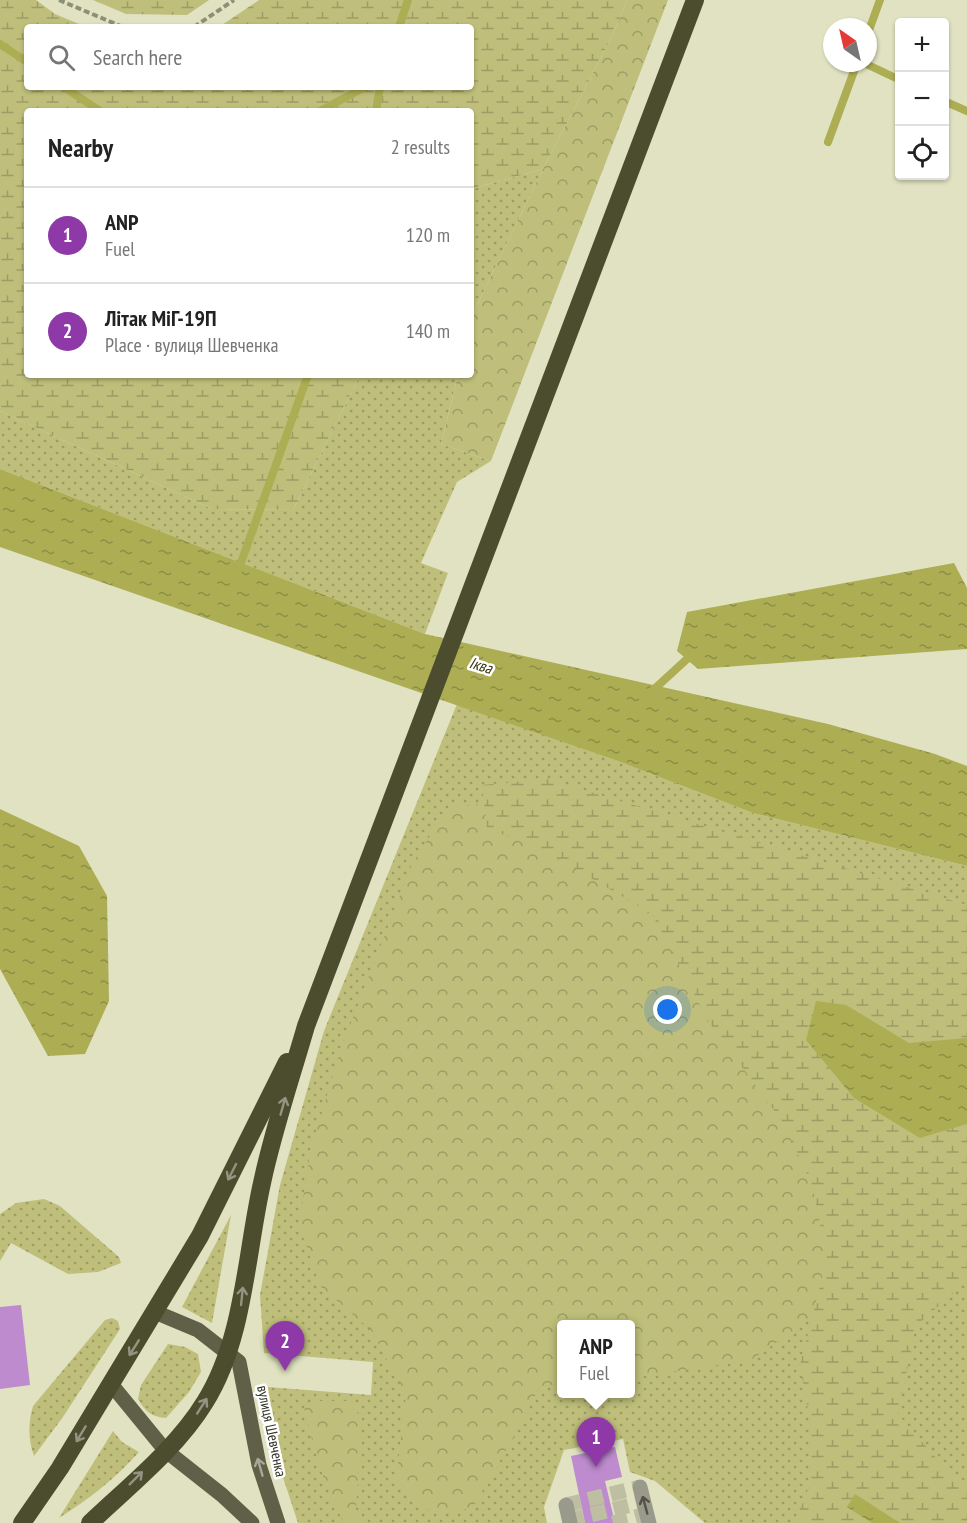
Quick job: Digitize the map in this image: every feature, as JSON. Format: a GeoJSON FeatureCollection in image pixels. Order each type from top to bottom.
{"type":"FeatureCollection","features":[{"type":"Feature","properties":{"kind":"highway"},"geometry":{"type":"LineString","coordinates":[[90,1523],[188,1428],[206,1400],[226,1352],[241,1312],[247,1254],[262,1181],[306,1026],[695,0]]}},
{"type":"Feature","properties":{"kind":"highway"},"geometry":{"type":"LineString","coordinates":[[22,1523],[60,1468],[200,1236],[306,1026]]}},
{"type":"Feature","properties":{"kind":"main road","name":"вулиця Шевченка"},"geometry":{"type":"LineString","coordinates":[[155,1312],[198,1330],[239,1362],[259,1465],[278,1523]]}},
{"type":"Feature","properties":{"kind":"main road"},"geometry":{"type":"LineString","coordinates":[[111,1384],[165,1450],[222,1495],[252,1523]]}},
{"type":"Feature","properties":{"kind":"lane"},"geometry":{"type":"LineString","coordinates":[[640,1487],[649,1523]]}},
{"type":"Feature","properties":{"kind":"lane"},"geometry":{"type":"LineString","coordinates":[[566,1505],[570,1523]]}},
{"type":"Feature","properties":{"kind":"path"},"geometry":{"type":"LineString","coordinates":[[59,0],[116,24]]}},
{"type":"Feature","properties":{"kind":"path"},"geometry":{"type":"LineString","coordinates":[[198,24],[234,0]]}},
{"type":"Feature","properties":{"kind":"green space"},"geometry":{"type":"Polygon","coordinates":[[[0,0],[36,0],[55,14],[79,24],[24,24],[24,90],[474,90],[474,24],[223,24],[259,0],[627,0],[613,34],[543,169],[474,188],[474,108],[24,108],[24,378],[359,378],[293,510],[212,509],[0,411],[0,0]]]}},
{"type":"Feature","properties":{"kind":"green space"},"geometry":{"type":"Polygon","coordinates":[[[93,0],[209,0],[187,15],[126,14],[93,0]]]}},
{"type":"Feature","properties":{"kind":"green space"},"geometry":{"type":"Polygon","coordinates":[[[627,0],[668,0],[491,461],[441,444],[457,378],[474,378],[476,307],[543,169],[613,34],[627,0]]]}},
{"type":"Feature","properties":{"kind":"green space"},"geometry":{"type":"Polygon","coordinates":[[[543,169],[474,314],[474,188],[543,169]]]}},
{"type":"Feature","properties":{"kind":"green space"},"geometry":{"type":"Polygon","coordinates":[[[359,378],[457,378],[441,444],[491,461],[457,482],[421,563],[448,573],[425,634],[0,469],[0,411],[212,509],[293,510],[359,378]]]}},
{"type":"Feature","properties":{"kind":"green space"},"geometry":{"type":"Polygon","coordinates":[[[457,704],[615,760],[753,813],[967,866],[967,1523],[705,1523],[655,1481],[630,1472],[623,1439],[564,1450],[544,1507],[547,1523],[298,1523],[277,1459],[268,1387],[371,1395],[373,1362],[264,1353],[260,1295],[280,1185],[324,1031],[457,704]]]}},
{"type":"Feature","properties":{"kind":"green space"},"geometry":{"type":"Polygon","coordinates":[[[547,779],[967,905],[967,1038],[909,1043],[846,1005],[920,1137],[967,1124],[967,1281],[916,1326],[898,1414],[949,1473],[967,1482],[967,1523],[900,1523],[855,1494],[847,1507],[872,1523],[795,1523],[808,1489],[811,1427],[800,1365],[827,1258],[812,1185],[784,1124],[709,1022],[652,914],[550,854],[487,828],[482,785],[547,779]]]}},
{"type":"Feature","properties":{"kind":"green space"},"geometry":{"type":"Polygon","coordinates":[[[503,803],[755,929],[850,1291],[751,1360],[635,1377],[635,1320],[557,1320],[557,1384],[540,1386],[518,1430],[472,1509],[431,1512],[396,1479],[406,1395],[371,1330],[321,1287],[299,1225],[311,1148],[341,1049],[412,864],[449,806],[503,803]]]}},
{"type":"Feature","properties":{"kind":"green space"},"geometry":{"type":"Polygon","coordinates":[[[44,1199],[60,1206],[119,1257],[121,1263],[98,1272],[68,1274],[11,1243],[0,1261],[0,1214],[16,1203],[44,1199]]]}},
{"type":"Feature","properties":{"kind":"green space"},"geometry":{"type":"Polygon","coordinates":[[[231,1215],[212,1323],[182,1307],[231,1215]]]}},
{"type":"Feature","properties":{"kind":"green space"},"geometry":{"type":"Polygon","coordinates":[[[112,1318],[118,1321],[120,1329],[63,1417],[34,1456],[29,1431],[33,1406],[105,1320],[112,1318]]]}},
{"type":"Feature","properties":{"kind":"green space"},"geometry":{"type":"Polygon","coordinates":[[[168,1344],[185,1347],[198,1354],[201,1372],[189,1392],[166,1418],[149,1413],[138,1399],[141,1385],[168,1344]]]}},
{"type":"Feature","properties":{"kind":"green space"},"geometry":{"type":"Polygon","coordinates":[[[316,1401],[352,1401],[362,1423],[356,1509],[363,1523],[344,1523],[325,1481],[304,1407],[316,1401]]]}},
{"type":"Feature","properties":{"kind":"green space"},"geometry":{"type":"Polygon","coordinates":[[[113,1431],[122,1442],[139,1452],[101,1488],[59,1518],[113,1431]]]}},
{"type":"Feature","properties":{"kind":"water","name":"Іква"},"geometry":{"type":"Polygon","coordinates":[[[0,469],[425,634],[828,724],[935,754],[967,766],[967,866],[753,813],[615,760],[0,547],[0,469]]]}},
{"type":"Feature","properties":{"kind":"water"},"geometry":{"type":"Polygon","coordinates":[[[954,563],[967,588],[967,649],[698,669],[677,651],[687,612],[954,563]]]}},
{"type":"Feature","properties":{"kind":"water"},"geometry":{"type":"Polygon","coordinates":[[[0,809],[79,846],[107,896],[109,1001],[85,1054],[48,1056],[0,969],[0,809]]]}},
{"type":"Feature","properties":{"kind":"water"},"geometry":{"type":"Polygon","coordinates":[[[816,1001],[846,1005],[909,1043],[967,1038],[967,1124],[920,1138],[854,1098],[806,1040],[816,1001]]]}},
{"type":"Feature","properties":{"kind":"water"},"geometry":{"type":"Polygon","coordinates":[[[855,1494],[900,1523],[872,1523],[847,1507],[855,1494]]]}},
{"type":"Feature","properties":{"kind":"building"},"geometry":{"type":"Polygon","coordinates":[[[21,1305],[30,1385],[0,1389],[0,1307],[21,1305]]]}},
{"type":"Feature","properties":{"kind":"building"},"geometry":{"type":"Polygon","coordinates":[[[615,1447],[622,1477],[605,1481],[615,1523],[585,1523],[571,1456],[615,1447]]]}},
{"type":"Feature","properties":{"kind":"waterway"},"geometry":{"type":"LineString","coordinates":[[400,24],[408,0]]}},
{"type":"Feature","properties":{"kind":"waterway"},"geometry":{"type":"LineString","coordinates":[[873,18],[880,0]]}},
{"type":"Feature","properties":{"kind":"waterway"},"geometry":{"type":"LineString","coordinates":[[0,44],[24,60]]}},
{"type":"Feature","properties":{"kind":"waterway"},"geometry":{"type":"LineString","coordinates":[[877,69],[895,78]]}},
{"type":"Feature","properties":{"kind":"waterway"},"geometry":{"type":"LineString","coordinates":[[828,142],[854,72]]}},
{"type":"Feature","properties":{"kind":"waterway"},"geometry":{"type":"LineString","coordinates":[[68,90],[96,108]]}},
{"type":"Feature","properties":{"kind":"waterway"},"geometry":{"type":"LineString","coordinates":[[326,108],[359,90]]}},
{"type":"Feature","properties":{"kind":"waterway"},"geometry":{"type":"LineString","coordinates":[[376,108],[380,90]]}},
{"type":"Feature","properties":{"kind":"waterway"},"geometry":{"type":"LineString","coordinates":[[949,103],[967,111]]}},
{"type":"Feature","properties":{"kind":"waterway"},"geometry":{"type":"LineString","coordinates":[[238,571],[307,378]]}},
{"type":"Feature","properties":{"kind":"waterway"},"geometry":{"type":"LineString","coordinates":[[650,693],[687,659]]}},
{"type":"Feature","properties":{"kind":"tunnel"},"geometry":{"type":"LineString","coordinates":[[566,1505],[640,1487]]}},
{"type":"Feature","properties":{"kind":"tunnel"},"geometry":{"type":"LineString","coordinates":[[569,1520],[644,1502]]}},
{"type":"Feature","properties":{"kind":"tunnel"},"geometry":{"type":"LineString","coordinates":[[613,1523],[647,1514]]}},
{"type":"Feature","properties":{"kind":"place","name":"Літак МіГ-19П"},"geometry":{"type":"Point","coordinates":[285,1371]}},
{"type":"Feature","properties":{"kind":"place","name":"ANP"},"geometry":{"type":"Point","coordinates":[596,1467]}}]}
